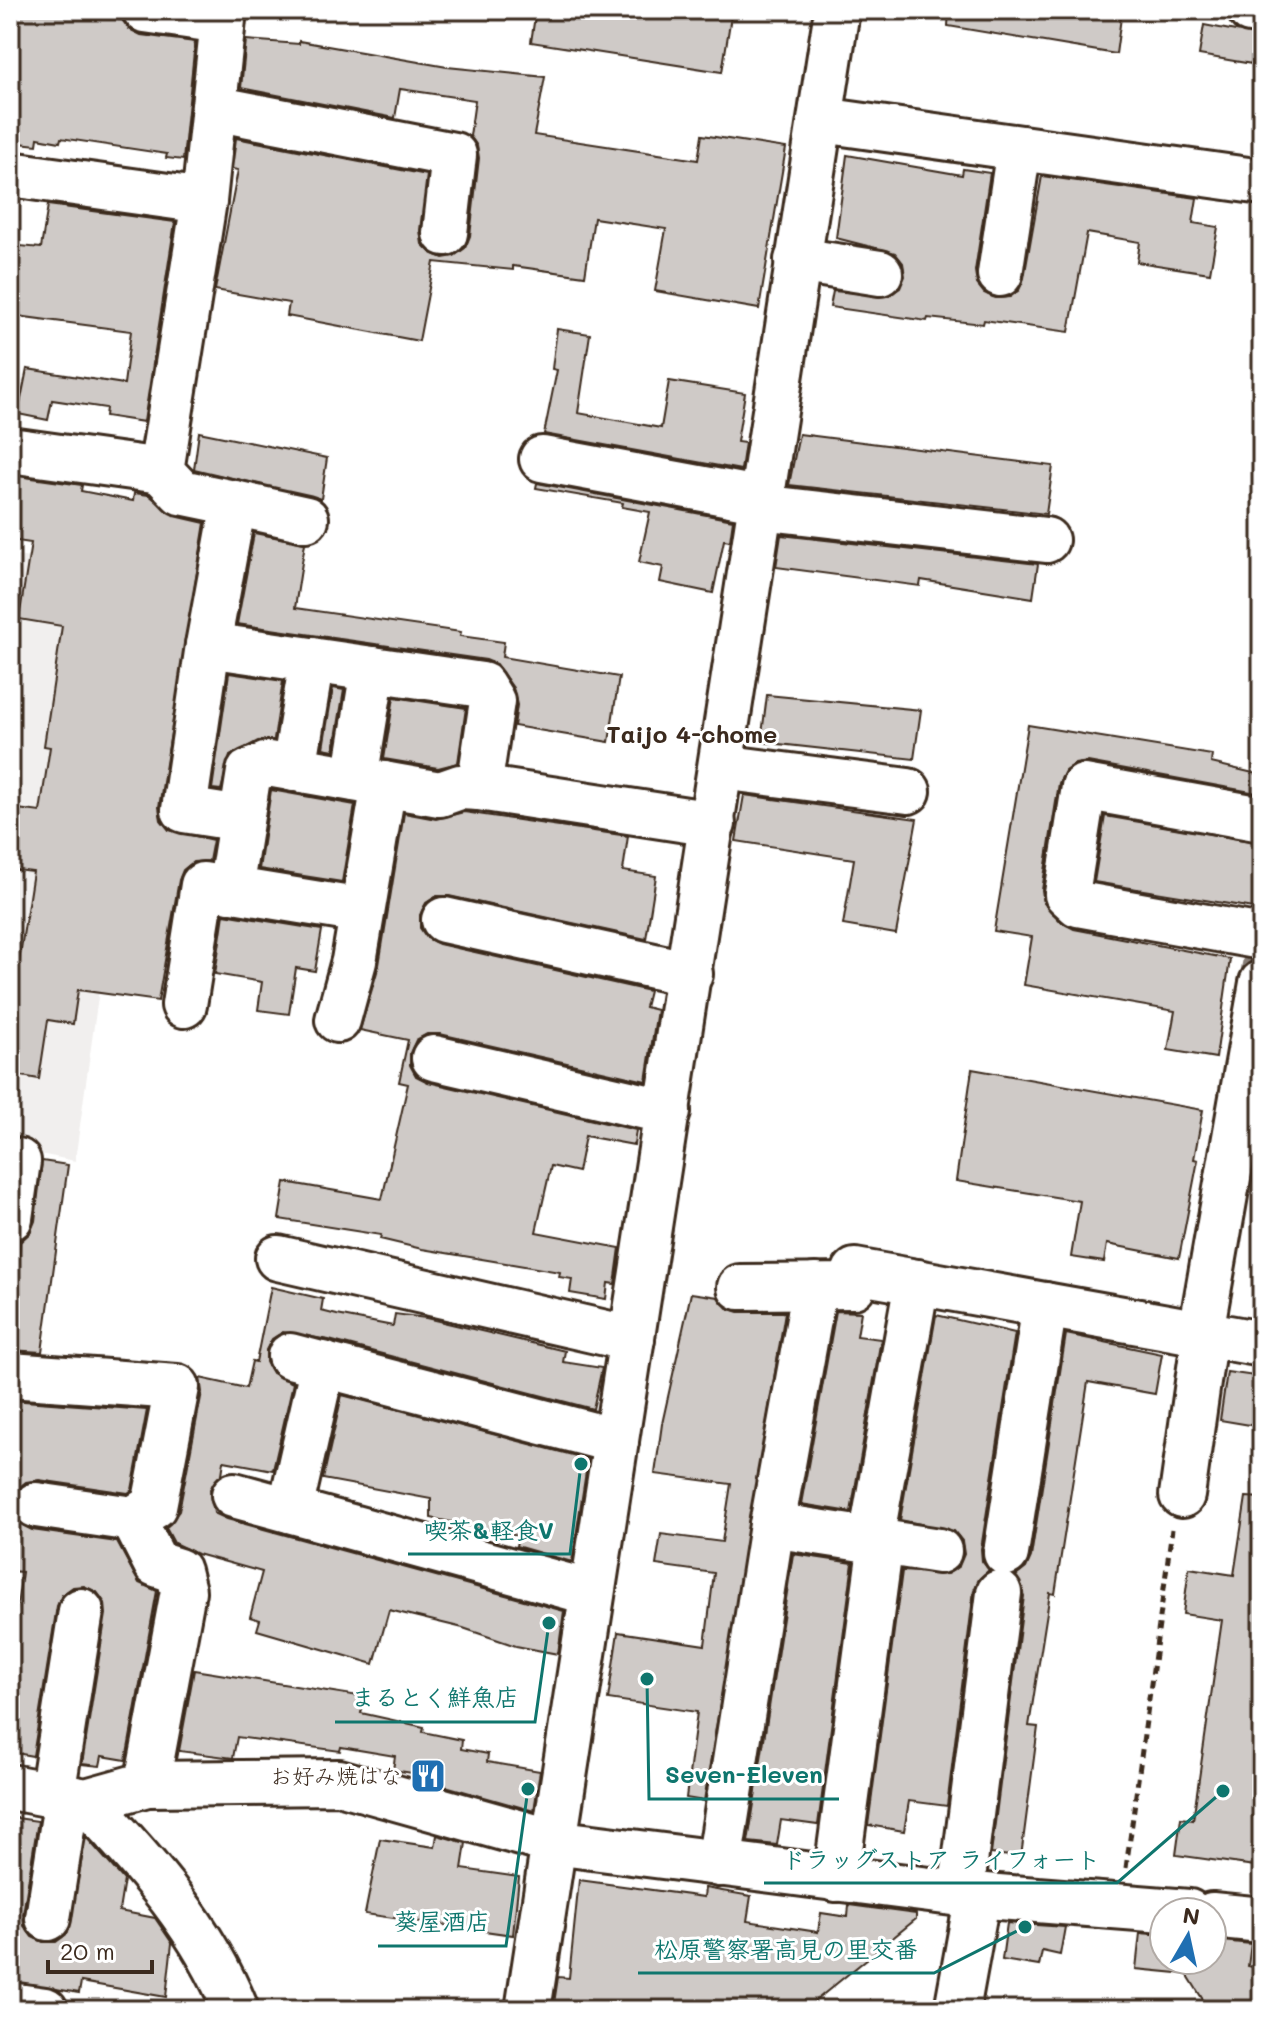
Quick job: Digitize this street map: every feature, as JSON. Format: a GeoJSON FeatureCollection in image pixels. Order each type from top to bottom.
{"type":"FeatureCollection","features":[{"type":"Feature","properties":{"kind":"street"},"geometry":{"type":"LineString","coordinates":[[145,10],[223,15],[204,201],[161,471]]}},
{"type":"Feature","properties":{"kind":"street"},"geometry":{"type":"LineString","coordinates":[[528,2010],[837,10]]}},
{"type":"Feature","properties":{"kind":"street"},"geometry":{"type":"LineString","coordinates":[[1250,10],[1257,11]]}},
{"type":"Feature","properties":{"kind":"street"},"geometry":{"type":"LineString","coordinates":[[214,108],[454,155],[445,233]]}},
{"type":"Feature","properties":{"kind":"street"},"geometry":{"type":"LineString","coordinates":[[822,120],[1262,182]]}},
{"type":"Feature","properties":{"kind":"street"},"geometry":{"type":"LineString","coordinates":[[1000,274],[1019,148]]}},
{"type":"Feature","properties":{"kind":"street"},"geometry":{"type":"LineString","coordinates":[[10,174],[204,201]]}},
{"type":"Feature","properties":{"kind":"street"},"geometry":{"type":"LineString","coordinates":[[797,260],[880,273]]}},
{"type":"Feature","properties":{"kind":"street"},"geometry":{"type":"LineString","coordinates":[[10,450],[161,471],[181,492],[306,519]]}},
{"type":"Feature","properties":{"kind":"street"},"geometry":{"type":"LineString","coordinates":[[542,459],[762,503],[1046,540]]}},
{"type":"Feature","properties":{"kind":"street"},"geometry":{"type":"LineString","coordinates":[[234,503],[208,645],[184,810],[241,819]]}},
{"type":"Feature","properties":{"kind":"street"},"geometry":{"type":"LineString","coordinates":[[208,645],[482,685],[492,701],[479,788]]}},
{"type":"Feature","properties":{"kind":"street"},"geometry":{"type":"LineString","coordinates":[[294,769],[312,660]]}},
{"type":"Feature","properties":{"kind":"street"},"geometry":{"type":"LineString","coordinates":[[338,1020],[354,961],[362,911],[373,669]]}},
{"type":"Feature","properties":{"kind":"street"},"geometry":{"type":"LineString","coordinates":[[230,890],[249,772],[268,764],[440,794],[460,787],[479,788],[713,824]]}},
{"type":"Feature","properties":{"kind":"street"},"geometry":{"type":"LineString","coordinates":[[721,767],[908,791]]}},
{"type":"Feature","properties":{"kind":"street"},"geometry":{"type":"LineString","coordinates":[[1262,819],[1084,787],[1067,894],[1078,904],[1262,937]]}},
{"type":"Feature","properties":{"kind":"street"},"geometry":{"type":"LineString","coordinates":[[184,1005],[203,885],[362,911]]}},
{"type":"Feature","properties":{"kind":"street"},"geometry":{"type":"LineString","coordinates":[[444,920],[690,974]]}},
{"type":"Feature","properties":{"kind":"street"},"geometry":{"type":"LineString","coordinates":[[1195,1477],[1203,1333],[1262,983]]}},
{"type":"Feature","properties":{"kind":"street"},"geometry":{"type":"LineString","coordinates":[[434,1058],[511,1061],[668,1112]]}},
{"type":"Feature","properties":{"kind":"street"},"geometry":{"type":"LineString","coordinates":[[10,1218],[18,1161]]}},
{"type":"Feature","properties":{"kind":"street"},"geometry":{"type":"LineString","coordinates":[[278,1258],[632,1339]]}},
{"type":"Feature","properties":{"kind":"street"},"geometry":{"type":"LineString","coordinates":[[740,1287],[853,1286],[855,1271],[1262,1344]]}},
{"type":"Feature","properties":{"kind":"street"},"geometry":{"type":"LineString","coordinates":[[836,1879],[876,1540],[917,1282]]}},
{"type":"Feature","properties":{"kind":"street"},"geometry":{"type":"LineString","coordinates":[[719,1864],[772,1525],[815,1286]]}},
{"type":"Feature","properties":{"kind":"street"},"geometry":{"type":"LineString","coordinates":[[957,2010],[1003,1573],[1045,1305]]}},
{"type":"Feature","properties":{"kind":"street"},"geometry":{"type":"LineString","coordinates":[[290,1510],[306,1360],[616,1441]]}},
{"type":"Feature","properties":{"kind":"street"},"geometry":{"type":"LineString","coordinates":[[10,1375],[177,1387],[154,1506],[133,1519],[36,1505]]}},
{"type":"Feature","properties":{"kind":"street"},"geometry":{"type":"LineString","coordinates":[[234,1495],[592,1593]]}},
{"type":"Feature","properties":{"kind":"street"},"geometry":{"type":"LineString","coordinates":[[133,1519],[156,1564],[178,1571],[183,1591],[147,1784]]}},
{"type":"Feature","properties":{"kind":"street"},"geometry":{"type":"LineString","coordinates":[[772,1525],[939,1551]]}},
{"type":"Feature","properties":{"kind":"street"},"geometry":{"type":"LineString","coordinates":[[48,1918],[54,1795],[81,1611]]}},
{"type":"Feature","properties":{"kind":"street"},"geometry":{"type":"LineString","coordinates":[[54,1795],[147,1784],[339,1782],[553,1842],[970,1894],[1148,1907]]}},
{"type":"Feature","properties":{"kind":"street"},"geometry":{"type":"LineString","coordinates":[[54,1795],[144,1861],[189,1919],[220,1971],[236,2010]]}},
{"type":"Feature","properties":{"kind":"street"},"geometry":{"type":"LineString","coordinates":[[1228,1917],[1262,1920]]}},
{"type":"Feature","properties":{"kind":"street"},"geometry":{"type":"LineString","coordinates":[[10,2005],[45,2010]]}},
{"type":"Feature","properties":{"kind":"path"},"geometry":{"type":"LineString","coordinates":[[1121,1904],[1176,1494],[1195,1477]]}},
{"type":"Feature","properties":{"kind":"shaded area"},"geometry":{"type":"Polygon","coordinates":[[[10,555],[157,577],[75,1161],[10,1148],[10,555]]]}},
{"type":"Feature","properties":{"kind":"building"},"geometry":{"type":"Polygon","coordinates":[[[10,10],[47,10],[122,20],[129,29],[141,35],[195,42],[183,160],[166,158],[167,154],[61,138],[60,142],[38,138],[37,145],[10,142],[10,10]]]}},
{"type":"Feature","properties":{"kind":"building"},"geometry":{"type":"Polygon","coordinates":[[[536,10],[598,10],[642,17],[642,10],[732,10],[722,72],[531,42],[536,10]]]}},
{"type":"Feature","properties":{"kind":"building"},"geometry":{"type":"Polygon","coordinates":[[[949,10],[1122,10],[1116,54],[948,26],[949,10]]]}},
{"type":"Feature","properties":{"kind":"building"},"geometry":{"type":"Polygon","coordinates":[[[1204,25],[1257,35],[1252,64],[1199,55],[1204,25]]]}},
{"type":"Feature","properties":{"kind":"building"},"geometry":{"type":"Polygon","coordinates":[[[246,40],[299,44],[299,41],[447,67],[545,77],[534,135],[698,160],[702,135],[786,148],[759,309],[655,291],[666,229],[594,218],[585,276],[513,266],[513,270],[434,262],[419,341],[287,316],[289,303],[215,290],[238,170],[232,169],[236,138],[427,175],[420,230],[422,244],[431,253],[443,258],[454,256],[465,248],[470,236],[479,158],[477,146],[470,136],[475,100],[400,89],[395,118],[241,88],[246,40]]]}},
{"type":"Feature","properties":{"kind":"building"},"geometry":{"type":"Polygon","coordinates":[[[847,155],[962,175],[963,169],[990,173],[975,271],[977,284],[984,293],[996,298],[1010,297],[1019,290],[1024,278],[1042,176],[1197,198],[1193,223],[1218,227],[1210,273],[1137,262],[1140,242],[1087,233],[1069,332],[984,320],[983,324],[928,318],[927,321],[830,307],[833,291],[888,296],[900,288],[905,276],[903,263],[895,253],[836,238],[847,155]]]}},
{"type":"Feature","properties":{"kind":"building"},"geometry":{"type":"Polygon","coordinates":[[[48,205],[175,222],[144,422],[105,416],[106,408],[52,400],[48,420],[18,414],[27,369],[124,384],[131,331],[10,315],[10,245],[41,248],[48,205]]]}},
{"type":"Feature","properties":{"kind":"building"},"geometry":{"type":"Polygon","coordinates":[[[557,329],[590,334],[578,413],[661,428],[669,381],[745,393],[737,442],[745,443],[741,470],[544,434],[557,370],[552,369],[557,329]]]}},
{"type":"Feature","properties":{"kind":"building"},"geometry":{"type":"Polygon","coordinates":[[[199,432],[327,458],[321,499],[194,469],[199,432]]]}},
{"type":"Feature","properties":{"kind":"building"},"geometry":{"type":"Polygon","coordinates":[[[799,434],[1053,466],[1046,514],[789,485],[799,434]]]}},
{"type":"Feature","properties":{"kind":"building"},"geometry":{"type":"Polygon","coordinates":[[[10,475],[82,485],[81,491],[133,501],[134,493],[149,495],[175,516],[205,523],[159,807],[161,820],[169,830],[213,840],[209,861],[193,862],[183,870],[179,880],[158,1001],[78,990],[73,1024],[48,1020],[39,1079],[10,1074],[10,1019],[33,872],[10,869],[10,808],[40,812],[50,747],[44,746],[62,626],[19,619],[31,543],[10,540],[10,475]]]}},
{"type":"Feature","properties":{"kind":"building"},"geometry":{"type":"Polygon","coordinates":[[[537,483],[733,520],[730,541],[724,540],[713,593],[660,582],[663,567],[639,562],[650,512],[622,507],[623,503],[536,488],[537,483]]]}},
{"type":"Feature","properties":{"kind":"building"},"geometry":{"type":"Polygon","coordinates":[[[254,533],[305,543],[295,608],[461,632],[460,636],[504,642],[502,657],[619,677],[609,742],[514,726],[517,705],[513,688],[496,664],[486,660],[237,624],[254,533]]]}},
{"type":"Feature","properties":{"kind":"building"},"geometry":{"type":"Polygon","coordinates":[[[781,535],[1038,564],[1033,598],[921,580],[920,586],[776,567],[781,535]]]}},
{"type":"Feature","properties":{"kind":"building"},"geometry":{"type":"Polygon","coordinates":[[[229,673],[283,681],[274,740],[258,741],[230,756],[221,790],[212,789],[229,673]]]}},
{"type":"Feature","properties":{"kind":"building"},"geometry":{"type":"Polygon","coordinates":[[[333,688],[344,690],[334,750],[323,748],[333,688]]]}},
{"type":"Feature","properties":{"kind":"building"},"geometry":{"type":"Polygon","coordinates":[[[767,695],[921,710],[914,759],[761,742],[767,695]]]}},
{"type":"Feature","properties":{"kind":"building"},"geometry":{"type":"Polygon","coordinates":[[[394,697],[466,708],[458,763],[438,768],[384,759],[394,697]]]}},
{"type":"Feature","properties":{"kind":"building"},"geometry":{"type":"Polygon","coordinates":[[[1028,725],[1212,755],[1211,763],[1262,775],[1262,794],[1088,762],[1075,764],[1065,771],[1059,783],[1042,890],[1044,903],[1061,922],[1074,929],[1230,959],[1216,1058],[1168,1050],[1175,1011],[1024,985],[1032,937],[994,931],[1028,725]]]}},
{"type":"Feature","properties":{"kind":"building"},"geometry":{"type":"Polygon","coordinates":[[[271,790],[355,805],[342,882],[259,869],[271,790]]]}},
{"type":"Feature","properties":{"kind":"building"},"geometry":{"type":"Polygon","coordinates":[[[744,795],[917,819],[896,934],[843,925],[854,859],[736,841],[744,795]]]}},
{"type":"Feature","properties":{"kind":"building"},"geometry":{"type":"Polygon","coordinates":[[[464,812],[628,836],[623,871],[656,876],[646,939],[449,896],[437,896],[426,903],[420,915],[420,928],[427,938],[439,944],[649,991],[645,1007],[657,1010],[646,1081],[440,1034],[427,1034],[416,1040],[410,1053],[410,1065],[416,1076],[428,1082],[636,1130],[634,1145],[585,1136],[578,1172],[551,1166],[536,1232],[620,1248],[615,1284],[608,1283],[606,1299],[570,1293],[572,1279],[559,1277],[560,1272],[422,1249],[380,1239],[381,1235],[279,1219],[285,1182],[382,1199],[408,1084],[399,1082],[408,1040],[360,1030],[379,965],[404,813],[436,819],[464,812]]]}},
{"type":"Feature","properties":{"kind":"building"},"geometry":{"type":"Polygon","coordinates":[[[1105,816],[1261,843],[1254,908],[1094,882],[1105,816]]]}},
{"type":"Feature","properties":{"kind":"building"},"geometry":{"type":"Polygon","coordinates":[[[224,914],[322,930],[315,971],[296,968],[289,1014],[258,1010],[262,982],[215,974],[224,914]]]}},
{"type":"Feature","properties":{"kind":"building"},"geometry":{"type":"Polygon","coordinates":[[[972,1069],[1203,1110],[1194,1159],[1198,1160],[1179,1258],[1107,1244],[1104,1262],[1071,1257],[1080,1201],[956,1181],[972,1069]]]}},
{"type":"Feature","properties":{"kind":"building"},"geometry":{"type":"Polygon","coordinates":[[[42,1161],[68,1165],[42,1352],[10,1350],[20,1242],[30,1233],[35,1221],[42,1161]]]}},
{"type":"Feature","properties":{"kind":"building"},"geometry":{"type":"Polygon","coordinates":[[[271,1287],[323,1299],[321,1311],[337,1315],[393,1326],[395,1314],[426,1318],[565,1351],[563,1362],[602,1368],[593,1409],[329,1340],[283,1332],[272,1339],[266,1350],[266,1362],[272,1373],[293,1383],[273,1470],[224,1461],[222,1474],[210,1489],[214,1513],[227,1519],[564,1611],[558,1654],[516,1646],[463,1628],[389,1610],[374,1664],[257,1630],[260,1620],[250,1617],[262,1572],[197,1554],[174,1543],[166,1528],[179,1511],[202,1392],[200,1378],[246,1388],[252,1361],[256,1362],[271,1287]]]}},
{"type":"Feature","properties":{"kind":"building"},"geometry":{"type":"Polygon","coordinates":[[[691,1293],[718,1297],[727,1308],[739,1312],[785,1312],[704,1801],[686,1798],[697,1712],[608,1699],[618,1632],[705,1645],[714,1573],[656,1565],[661,1534],[722,1542],[731,1484],[655,1474],[662,1424],[691,1293]]]}},
{"type":"Feature","properties":{"kind":"building"},"geometry":{"type":"Polygon","coordinates":[[[836,1311],[861,1312],[857,1336],[881,1339],[851,1512],[801,1504],[836,1311]]]}},
{"type":"Feature","properties":{"kind":"building"},"geometry":{"type":"Polygon","coordinates":[[[936,1315],[1015,1333],[981,1549],[982,1561],[989,1570],[979,1579],[974,1590],[947,1806],[909,1801],[904,1831],[868,1825],[902,1571],[947,1574],[959,1566],[964,1554],[962,1541],[954,1531],[900,1520],[936,1315]]]}},
{"type":"Feature","properties":{"kind":"building"},"geometry":{"type":"Polygon","coordinates":[[[1066,1334],[1162,1354],[1155,1394],[1088,1382],[1055,1594],[1050,1593],[1029,1726],[1038,1727],[1021,1857],[991,1854],[1024,1596],[1016,1576],[1026,1568],[1031,1557],[1066,1334]]]}},
{"type":"Feature","properties":{"kind":"building"},"geometry":{"type":"Polygon","coordinates":[[[1227,1372],[1262,1377],[1262,1427],[1220,1420],[1227,1372]]]}},
{"type":"Feature","properties":{"kind":"building"},"geometry":{"type":"Polygon","coordinates":[[[342,1395],[588,1459],[572,1562],[516,1546],[518,1536],[431,1518],[431,1499],[323,1479],[342,1395]]]}},
{"type":"Feature","properties":{"kind":"building"},"geometry":{"type":"Polygon","coordinates":[[[10,1400],[147,1410],[132,1490],[128,1493],[39,1480],[26,1482],[17,1489],[11,1502],[13,1515],[20,1524],[32,1530],[117,1542],[139,1583],[157,1591],[126,1760],[102,1756],[100,1766],[82,1764],[106,1614],[105,1603],[97,1592],[84,1586],[73,1587],[62,1595],[57,1606],[33,1756],[10,1752],[10,1653],[22,1572],[10,1571],[10,1400]]]}},
{"type":"Feature","properties":{"kind":"building"},"geometry":{"type":"Polygon","coordinates":[[[1246,1497],[1262,1498],[1262,1867],[1176,1855],[1181,1818],[1193,1820],[1222,1620],[1183,1614],[1189,1568],[1234,1575],[1246,1497]]]}},
{"type":"Feature","properties":{"kind":"building"},"geometry":{"type":"Polygon","coordinates":[[[793,1554],[853,1563],[818,1825],[781,1820],[777,1845],[748,1842],[793,1554]]]}},
{"type":"Feature","properties":{"kind":"building"},"geometry":{"type":"Polygon","coordinates":[[[194,1670],[365,1697],[361,1713],[424,1727],[423,1732],[462,1740],[461,1749],[488,1754],[487,1762],[540,1771],[534,1811],[424,1780],[425,1775],[393,1770],[395,1756],[341,1747],[340,1751],[237,1737],[233,1758],[179,1751],[194,1670]]]}},
{"type":"Feature","properties":{"kind":"building"},"geometry":{"type":"Polygon","coordinates":[[[10,1817],[38,1821],[23,1914],[24,1926],[32,1937],[43,1942],[56,1942],[68,1933],[86,1837],[124,1880],[119,1911],[155,1918],[172,1943],[166,1997],[81,1982],[79,1993],[10,1981],[18,1931],[10,1930],[10,1817]]]}},
{"type":"Feature","properties":{"kind":"building"},"geometry":{"type":"Polygon","coordinates":[[[437,1835],[466,1843],[462,1869],[519,1877],[513,1935],[365,1914],[380,1839],[435,1847],[437,1835]]]}},
{"type":"Feature","properties":{"kind":"building"},"geometry":{"type":"Polygon","coordinates":[[[579,1880],[704,1897],[705,1888],[751,1896],[747,1921],[818,1932],[821,1913],[848,1917],[849,1905],[916,1914],[916,1919],[804,2010],[553,2010],[558,1977],[569,1978],[579,1880]]]}},
{"type":"Feature","properties":{"kind":"building"},"geometry":{"type":"Polygon","coordinates":[[[1007,1923],[1065,1927],[1060,1955],[1042,1951],[1039,1966],[1002,1960],[1007,1923]]]}},
{"type":"Feature","properties":{"kind":"building"},"geometry":{"type":"Polygon","coordinates":[[[1140,1933],[1148,1934],[1148,1970],[1136,1969],[1140,1933]]]}},
{"type":"Feature","properties":{"kind":"building"},"geometry":{"type":"Polygon","coordinates":[[[1228,1942],[1251,1944],[1248,1966],[1262,1969],[1262,2010],[1205,2003],[1188,1976],[1228,1976],[1228,1942]]]}},
{"type":"Feature","properties":{"kind":"waterway"},"geometry":{"type":"LineString","coordinates":[[1254,925],[1262,881]]}},
{"type":"Feature","properties":{"kind":"waterway"},"geometry":{"type":"LineString","coordinates":[[1244,980],[1250,948]]}},
{"type":"Feature","properties":{"kind":"place","name":"喫茶&軽食V"},"geometry":{"type":"Point","coordinates":[581,1464]}},
{"type":"Feature","properties":{"kind":"place","name":"まるとく鮮魚店"},"geometry":{"type":"Point","coordinates":[549,1623]}},
{"type":"Feature","properties":{"kind":"place","name":"Seven-Eleven"},"geometry":{"type":"Point","coordinates":[647,1679]}},
{"type":"Feature","properties":{"kind":"place","name":"お好み焼はな"},"geometry":{"type":"Point","coordinates":[428,1776]}},
{"type":"Feature","properties":{"kind":"place","name":"葵屋酒店"},"geometry":{"type":"Point","coordinates":[528,1789]}},
{"type":"Feature","properties":{"kind":"place","name":"ドラッグストア ライフォート"},"geometry":{"type":"Point","coordinates":[1223,1791]}},
{"type":"Feature","properties":{"kind":"place","name":"松原警察署高見の里交番"},"geometry":{"type":"Point","coordinates":[1025,1927]}},
{"type":"Feature","properties":{"kind":"district","name":"Taijo 4-chome"},"geometry":{"type":"Point","coordinates":[692,735]}}]}
